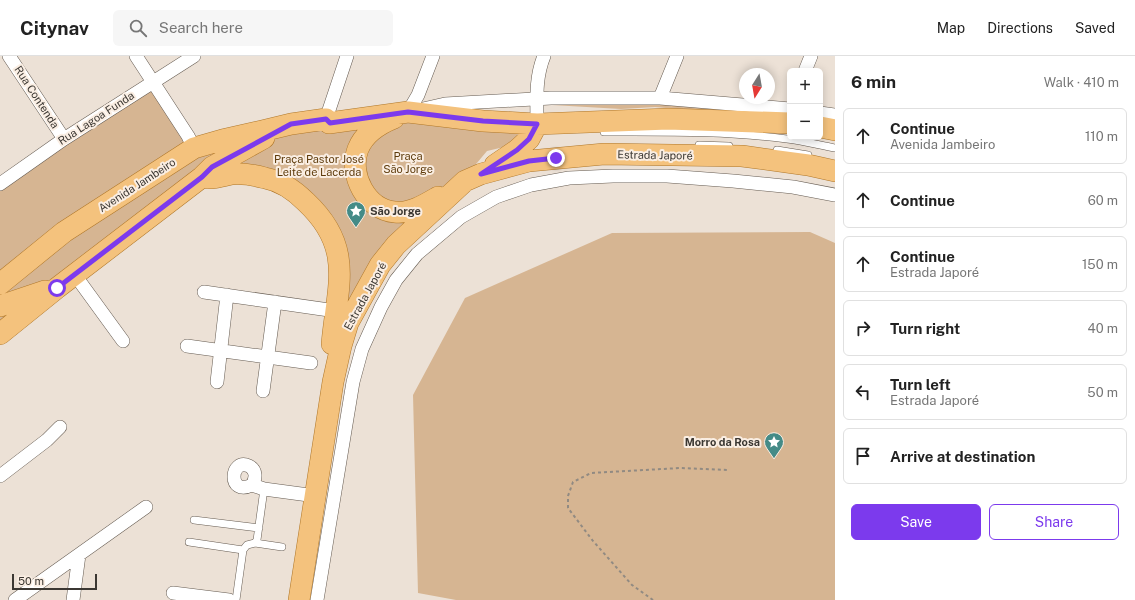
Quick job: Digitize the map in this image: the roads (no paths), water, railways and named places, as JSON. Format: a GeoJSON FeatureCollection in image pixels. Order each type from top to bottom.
{"type":"FeatureCollection","features":[{"type":"Feature","properties":{"kind":"main road"},"geometry":{"type":"LineString","coordinates":[[408,112],[381,124],[372,130],[358,150],[356,164],[357,181],[364,192],[373,202],[385,210],[395,212],[407,212],[435,199],[473,178],[517,150],[529,139],[537,124]]}},
{"type":"Feature","properties":{"kind":"main road"},"geometry":{"type":"LineString","coordinates":[[0,334],[57,288],[202,177],[212,167],[291,124],[326,119],[330,123],[408,112],[483,121],[537,124],[668,119],[787,123]]}},
{"type":"Feature","properties":{"kind":"main road","name":"Avenida Jambeiro"},"geometry":{"type":"LineString","coordinates":[[0,284],[64,232],[194,148],[291,124]]}},
{"type":"Feature","properties":{"kind":"main road"},"geometry":{"type":"LineString","coordinates":[[823,128],[835,130]]}},
{"type":"Feature","properties":{"kind":"main road","name":"Estrada Japoré"},"geometry":{"type":"LineString","coordinates":[[299,600],[333,382],[348,322],[380,265],[400,241],[473,178],[529,161],[611,154],[742,156],[808,165],[835,171]]}},
{"type":"Feature","properties":{"kind":"main road"},"geometry":{"type":"LineString","coordinates":[[202,177],[210,179],[232,174],[242,174],[268,178],[290,188],[314,209],[325,224],[335,243],[340,260],[340,279],[331,359],[333,382]]}},
{"type":"Feature","properties":{"kind":"main road"},"geometry":{"type":"LineString","coordinates":[[0,306],[57,288]]}},
{"type":"Feature","properties":{"kind":"street","name":"Rua Contenda"},"geometry":{"type":"LineString","coordinates":[[10,56],[64,138]]}},
{"type":"Feature","properties":{"kind":"street"},"geometry":{"type":"LineString","coordinates":[[136,56],[188,136],[194,148]]}},
{"type":"Feature","properties":{"kind":"street","name":"Rua Lagoa Funda"},"geometry":{"type":"LineString","coordinates":[[0,184],[64,138],[194,56]]}},
{"type":"Feature","properties":{"kind":"street"},"geometry":{"type":"LineString","coordinates":[[326,119],[347,56]]}},
{"type":"Feature","properties":{"kind":"street"},"geometry":{"type":"LineString","coordinates":[[408,112],[418,95],[433,56]]}},
{"type":"Feature","properties":{"kind":"street"},"geometry":{"type":"LineString","coordinates":[[537,124],[537,80],[544,56]]}},
{"type":"Feature","properties":{"kind":"street"},"geometry":{"type":"LineString","coordinates":[[660,98],[677,56]]}},
{"type":"Feature","properties":{"kind":"street"},"geometry":{"type":"LineString","coordinates":[[806,68],[811,56]]}},
{"type":"Feature","properties":{"kind":"street"},"geometry":{"type":"LineString","coordinates":[[408,112],[445,104],[551,98],[660,98],[787,109]]}},
{"type":"Feature","properties":{"kind":"street"},"geometry":{"type":"LineString","coordinates":[[823,113],[835,115]]}},
{"type":"Feature","properties":{"kind":"street"},"geometry":{"type":"LineString","coordinates":[[317,600],[353,382],[362,349],[381,307],[396,280],[417,254],[461,217],[496,197],[531,185],[569,178],[584,177],[667,176],[793,187],[835,195]]}},
{"type":"Feature","properties":{"kind":"street"},"geometry":{"type":"LineString","coordinates":[[75,275],[123,341]]}},
{"type":"Feature","properties":{"kind":"street"},"geometry":{"type":"LineString","coordinates":[[204,292],[336,311]]}},
{"type":"Feature","properties":{"kind":"street"},"geometry":{"type":"LineString","coordinates":[[217,382],[226,295]]}},
{"type":"Feature","properties":{"kind":"street"},"geometry":{"type":"LineString","coordinates":[[263,391],[276,302]]}},
{"type":"Feature","properties":{"kind":"street"},"geometry":{"type":"LineString","coordinates":[[187,346],[221,352],[268,356],[311,363]]}},
{"type":"Feature","properties":{"kind":"street"},"geometry":{"type":"LineString","coordinates":[[0,476],[47,440],[60,427]]}},
{"type":"Feature","properties":{"kind":"street"},"geometry":{"type":"LineString","coordinates":[[258,487],[316,496]]}},
{"type":"Feature","properties":{"kind":"street"},"geometry":{"type":"LineString","coordinates":[[15,600],[146,507]]}},
{"type":"Feature","properties":{"kind":"street"},"geometry":{"type":"LineString","coordinates":[[73,600],[79,555]]}},
{"type":"Feature","properties":{"kind":"street"},"geometry":{"type":"LineString","coordinates":[[173,593],[229,600]]}},
{"type":"Feature","properties":{"kind":"lane"},"geometry":{"type":"LineString","coordinates":[[537,124],[546,129],[556,131]]}},
{"type":"Feature","properties":{"kind":"lane"},"geometry":{"type":"LineString","coordinates":[[600,132],[696,132],[741,134],[788,139],[835,148]]}},
{"type":"Feature","properties":{"kind":"lane"},"geometry":{"type":"LineString","coordinates":[[689,145],[740,147]]}},
{"type":"Feature","properties":{"kind":"lane"},"geometry":{"type":"LineString","coordinates":[[595,147],[609,146]]}},
{"type":"Feature","properties":{"kind":"lane"},"geometry":{"type":"LineString","coordinates":[[768,149],[812,156]]}},
{"type":"Feature","properties":{"kind":"lane"},"geometry":{"type":"LineString","coordinates":[[473,178],[538,154],[566,150]]}},
{"type":"Feature","properties":{"kind":"lane"},"geometry":{"type":"LineString","coordinates":[[255,543],[259,528],[258,487]]}},
{"type":"Feature","properties":{"kind":"lane"},"geometry":{"type":"LineString","coordinates":[[194,520],[259,528]]}},
{"type":"Feature","properties":{"kind":"lane"},"geometry":{"type":"LineString","coordinates":[[189,542],[243,550]]}},
{"type":"Feature","properties":{"kind":"lane"},"geometry":{"type":"LineString","coordinates":[[236,600],[243,550],[247,545],[255,543],[282,547]]}},
{"type":"Feature","properties":{"kind":"place","name":"São Jorge"},"geometry":{"type":"Point","coordinates":[356,228]}},
{"type":"Feature","properties":{"kind":"place","name":"Morro da Rosa"},"geometry":{"type":"Point","coordinates":[774,459]}},
{"type":"Feature","properties":{"kind":"park label","name":"Praça São Jorge"},"geometry":{"type":"Point","coordinates":[408,162]}},
{"type":"Feature","properties":{"kind":"park label","name":"Praça Pastor José Leite de Lacerda"},"geometry":{"type":"Point","coordinates":[319,165]}}]}
